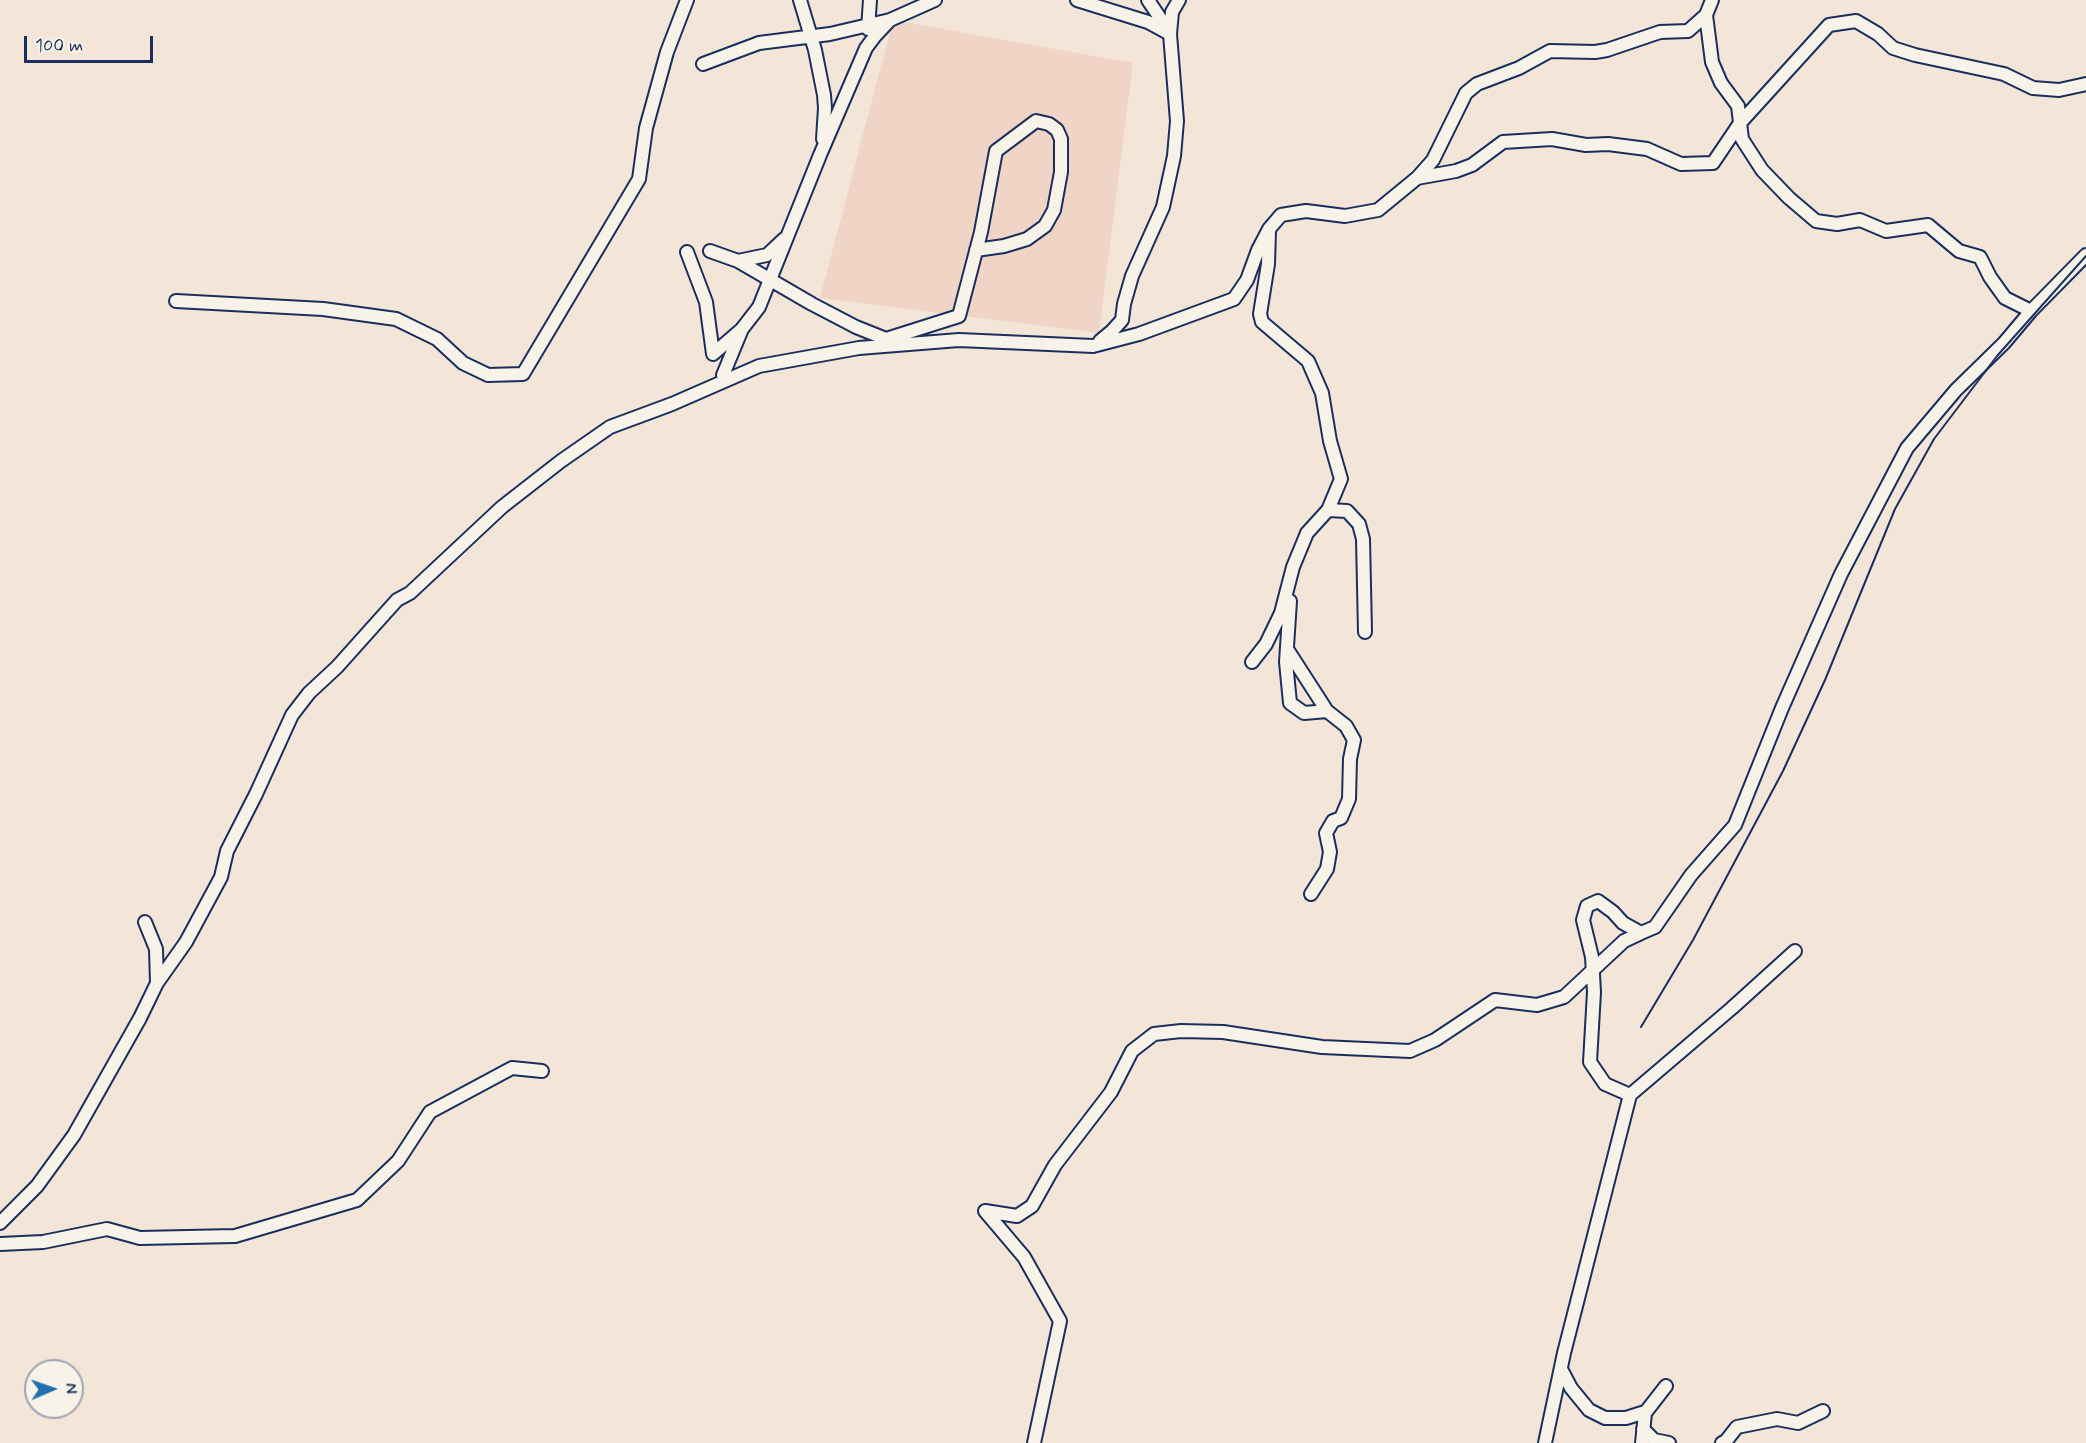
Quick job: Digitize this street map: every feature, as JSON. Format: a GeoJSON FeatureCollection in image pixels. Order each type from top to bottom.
{"type":"FeatureCollection","features":[{"type":"Feature","properties":{"kind":"street"},"geometry":{"type":"LineString","coordinates":[[176,301],[323,309],[396,319],[437,339],[463,363],[488,375],[523,374],[639,178],[646,128],[667,52],[687,0]]}},
{"type":"Feature","properties":{"kind":"street"},"geometry":{"type":"LineString","coordinates":[[800,0],[812,37],[825,108],[820,155]]}},
{"type":"Feature","properties":{"kind":"street"},"geometry":{"type":"LineString","coordinates":[[866,48],[870,0]]}},
{"type":"Feature","properties":{"kind":"street"},"geometry":{"type":"LineString","coordinates":[[703,64],[759,43],[812,37],[890,20],[935,0]]}},
{"type":"Feature","properties":{"kind":"street"},"geometry":{"type":"LineString","coordinates":[[1077,0],[1148,21],[1170,34]]}},
{"type":"Feature","properties":{"kind":"street"},"geometry":{"type":"LineString","coordinates":[[1148,0],[1170,34]]}},
{"type":"Feature","properties":{"kind":"street"},"geometry":{"type":"LineString","coordinates":[[1093,346],[1122,320],[1132,276],[1163,207],[1174,156],[1177,121],[1170,34],[1172,12],[1179,0]]}},
{"type":"Feature","properties":{"kind":"street"},"geometry":{"type":"LineString","coordinates":[[0,1223],[37,1186],[74,1135],[140,1018],[157,983],[200,918],[221,877],[227,851],[292,715],[309,693],[338,667],[397,600],[411,593],[502,507],[548,471],[610,427],[672,404],[759,366],[859,348],[959,340],[1093,346],[1139,334],[1234,299],[1247,280],[1258,250],[1269,230],[1281,215],[1306,212],[1345,216],[1378,210],[1417,178],[1433,160],[1466,93],[1477,84],[1519,68],[1550,51],[1594,52],[1607,50],[1660,32],[1688,31],[1706,15],[1712,0]]}},
{"type":"Feature","properties":{"kind":"street"},"geometry":{"type":"LineString","coordinates":[[1706,15],[1712,62],[1721,83],[1738,106],[1742,139],[1762,170],[1788,198],[1816,221],[1837,224],[1860,220],[1886,231],[1928,225],[1959,251],[1980,257],[1990,277],[2005,298],[2031,311]]}},
{"type":"Feature","properties":{"kind":"street"},"geometry":{"type":"LineString","coordinates":[[687,252],[706,302],[713,354],[742,329],[759,307],[866,48],[890,20]]}},
{"type":"Feature","properties":{"kind":"street"},"geometry":{"type":"LineString","coordinates":[[1417,178],[1456,171],[1472,165],[1503,142],[1552,139],[1586,146],[1608,144],[1647,149],[1681,164],[1713,164],[1740,123],[1829,25],[1856,21],[1878,34],[1893,48],[2004,74],[2033,88],[2059,90],[2086,84]]}},
{"type":"Feature","properties":{"kind":"street"},"geometry":{"type":"LineString","coordinates":[[859,348],[959,316],[976,250],[996,151],[1036,121],[1050,124],[1057,130],[1061,139],[1061,172],[1054,210],[1045,226],[1027,239],[1004,246],[976,250]]}},
{"type":"Feature","properties":{"kind":"street"},"geometry":{"type":"LineString","coordinates":[[1252,662],[1266,644],[1281,612],[1294,564],[1306,533],[1328,510],[1341,479],[1330,441],[1322,393],[1308,361],[1262,322],[1260,314],[1268,264],[1269,230]]}},
{"type":"Feature","properties":{"kind":"street"},"geometry":{"type":"LineString","coordinates":[[738,261],[767,255],[790,233]]}},
{"type":"Feature","properties":{"kind":"street"},"geometry":{"type":"LineString","coordinates":[[710,251],[738,261],[770,281],[856,327],[886,339]]}},
{"type":"Feature","properties":{"kind":"street"},"geometry":{"type":"LineString","coordinates":[[1034,1443],[1060,1321],[1024,1257],[985,1211],[1017,1216],[1032,1206],[1055,1165],[1111,1092],[1132,1051],[1154,1034],[1180,1031],[1223,1032],[1322,1047],[1410,1051],[1434,1040],[1495,1000],[1537,1005],[1564,997],[1624,941],[1655,927],[1691,875],[1735,825],[1782,708],[1841,574],[1906,448],[1956,390],[2004,344],[2031,311],[2086,255]]}},
{"type":"Feature","properties":{"kind":"street"},"geometry":{"type":"LineString","coordinates":[[723,375],[742,329]]}},
{"type":"Feature","properties":{"kind":"street"},"geometry":{"type":"LineString","coordinates":[[1328,510],[1347,511],[1359,524],[1363,539],[1365,632]]}},
{"type":"Feature","properties":{"kind":"street"},"geometry":{"type":"LineString","coordinates":[[1294,564],[1287,649],[1290,703],[1304,713],[1327,711]]}},
{"type":"Feature","properties":{"kind":"street"},"geometry":{"type":"LineString","coordinates":[[1287,649],[1327,711],[1346,726],[1354,740],[1350,759],[1349,799],[1341,818],[1333,821],[1326,833],[1330,852],[1327,869],[1311,894]]}},
{"type":"Feature","properties":{"kind":"street"},"geometry":{"type":"LineString","coordinates":[[1629,1095],[1605,1084],[1590,1062],[1593,968],[1582,920],[1587,906],[1598,902],[1613,912],[1623,923],[1641,933]]}},
{"type":"Feature","properties":{"kind":"street"},"geometry":{"type":"LineString","coordinates":[[145,922],[156,949],[157,983]]}},
{"type":"Feature","properties":{"kind":"street"},"geometry":{"type":"LineString","coordinates":[[1545,1443],[1561,1369],[1629,1095],[1732,1008],[1794,951]]}},
{"type":"Feature","properties":{"kind":"street"},"geometry":{"type":"LineString","coordinates":[[0,1244],[43,1242],[107,1229],[140,1238],[235,1236],[357,1200],[398,1161],[430,1112],[512,1068],[542,1071]]}},
{"type":"Feature","properties":{"kind":"street"},"geometry":{"type":"LineString","coordinates":[[1561,1369],[1571,1388],[1588,1410],[1605,1418],[1626,1418],[1646,1412]]}},
{"type":"Feature","properties":{"kind":"street"},"geometry":{"type":"LineString","coordinates":[[1642,1443],[1646,1412],[1666,1386]]}},
{"type":"Feature","properties":{"kind":"street"},"geometry":{"type":"LineString","coordinates":[[1722,1443],[1737,1426],[1777,1419],[1798,1423],[1823,1411]]}},
{"type":"Feature","properties":{"kind":"street"},"geometry":{"type":"LineString","coordinates":[[1643,1429],[1654,1440],[1669,1443]]}},
{"type":"Feature","properties":{"kind":"shaded area"},"geometry":{"type":"Polygon","coordinates":[[[893,20],[1133,63],[1099,333],[820,298],[893,20]]]}},
{"type":"Feature","properties":{"kind":"railway"},"geometry":{"type":"LineString","coordinates":[[1641,1027],[1693,940],[1783,771],[1825,680],[1895,509],[1934,439],[1997,356],[2086,256]]}}]}
